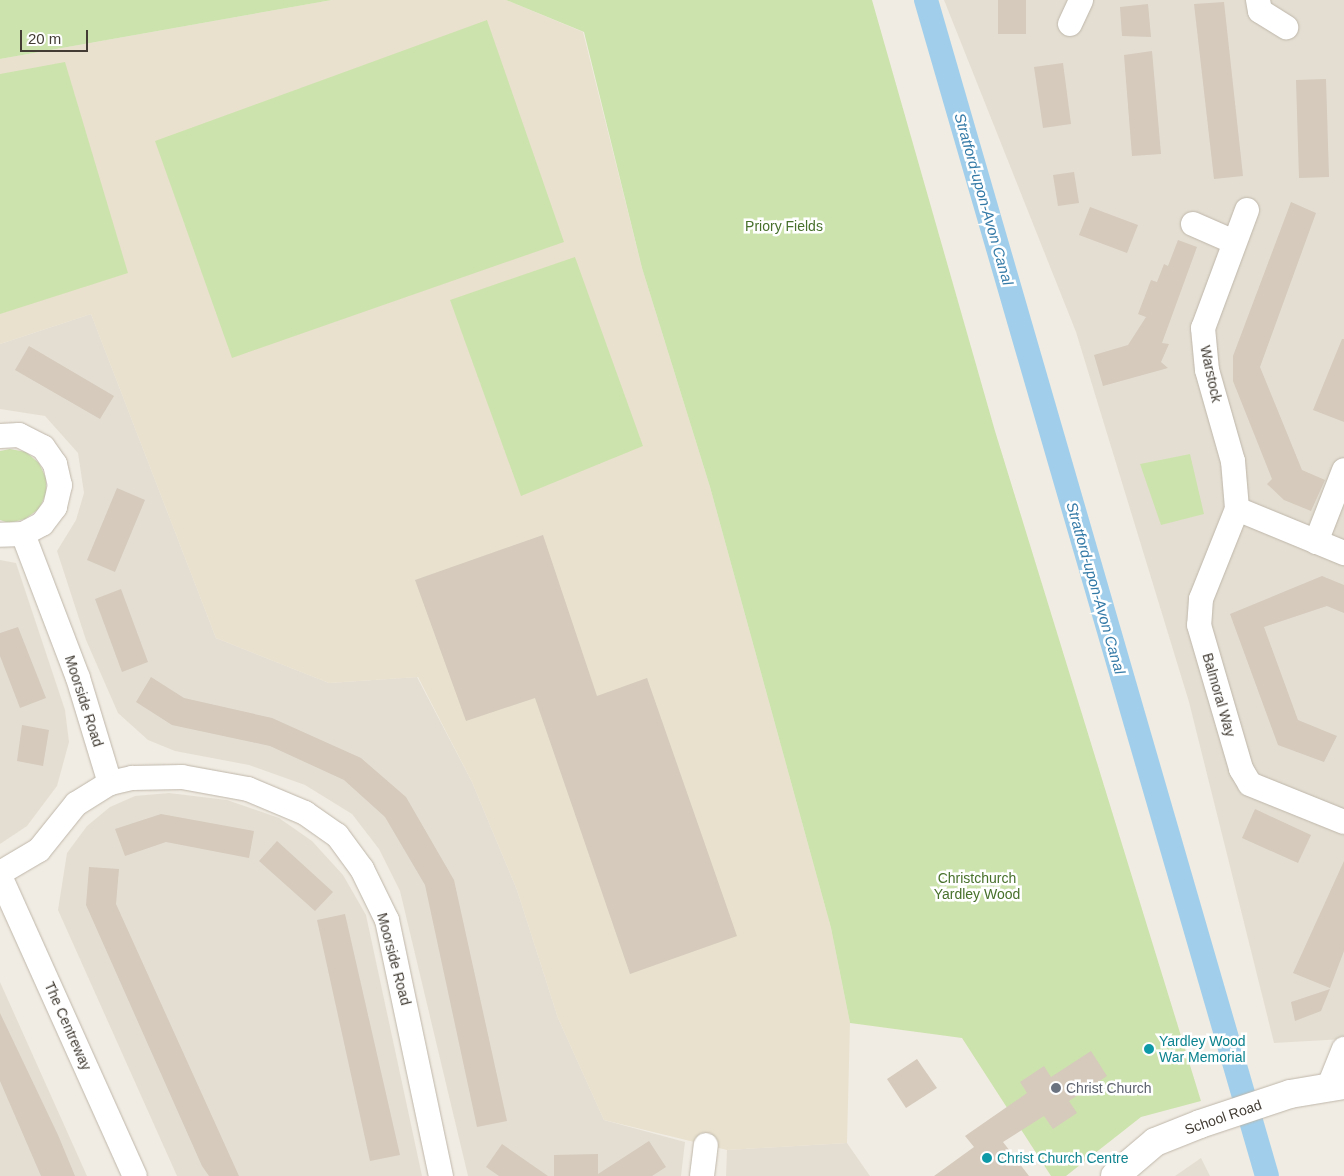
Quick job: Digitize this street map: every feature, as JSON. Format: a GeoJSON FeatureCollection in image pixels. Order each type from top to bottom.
{"type":"FeatureCollection","features":[{"type":"Feature","properties":{"kind":"street"},"geometry":{"type":"LineString","coordinates":[[1070,24],[1081,0]]}},
{"type":"Feature","properties":{"kind":"street"},"geometry":{"type":"LineString","coordinates":[[1258,0],[1260,11],[1286,27]]}},
{"type":"Feature","properties":{"kind":"street","name":"Warstock"},"geometry":{"type":"LineString","coordinates":[[1236,509],[1233,461],[1207,370],[1203,328],[1232,241],[1247,210]]}},
{"type":"Feature","properties":{"kind":"street"},"geometry":{"type":"LineString","coordinates":[[1193,224],[1232,241]]}},
{"type":"Feature","properties":{"kind":"street"},"geometry":{"type":"LineString","coordinates":[[0,436],[19,435],[43,447],[55,464],[60,486],[55,507],[42,524],[11,534]]}},
{"type":"Feature","properties":{"kind":"street"},"geometry":{"type":"LineString","coordinates":[[1316,542],[1344,470]]}},
{"type":"Feature","properties":{"kind":"street"},"geometry":{"type":"LineString","coordinates":[[1236,509],[1344,553]]}},
{"type":"Feature","properties":{"kind":"street","name":"Balmoral Way"},"geometry":{"type":"LineString","coordinates":[[1236,509],[1198,615],[1241,769],[1250,784],[1344,822]]}},
{"type":"Feature","properties":{"kind":"street","name":"Moorside Road"},"geometry":{"type":"LineString","coordinates":[[11,534],[78,678],[110,783],[163,776],[248,790],[305,813],[337,835],[362,869],[386,920],[441,1176]]}},
{"type":"Feature","properties":{"kind":"street","name":"The Centreway"},"geometry":{"type":"LineString","coordinates":[[110,783],[76,804],[39,850],[0,875],[135,1176]]}},
{"type":"Feature","properties":{"kind":"street"},"geometry":{"type":"LineString","coordinates":[[1337,1086],[1344,1049]]}},
{"type":"Feature","properties":{"kind":"street","name":"School Road"},"geometry":{"type":"LineString","coordinates":[[1115,1176],[1155,1142],[1200,1124],[1290,1094],[1337,1086]]}},
{"type":"Feature","properties":{"kind":"street"},"geometry":{"type":"LineString","coordinates":[[702,1176],[706,1146]]}},
{"type":"Feature","properties":{"kind":"shaded area"},"geometry":{"type":"Polygon","coordinates":[[[332,0],[506,0],[583,32],[642,268],[710,487],[831,928],[850,1023],[847,1143],[727,1150],[604,1120],[558,1018],[517,890],[472,782],[418,677],[329,683],[216,638],[91,314],[0,344],[0,59],[332,0]]]}},
{"type":"Feature","properties":{"kind":"shaded area"},"geometry":{"type":"Polygon","coordinates":[[[944,0],[1344,0],[1344,1039],[1274,1043],[1189,702],[1076,332],[944,0]]]}},
{"type":"Feature","properties":{"kind":"shaded area"},"geometry":{"type":"Polygon","coordinates":[[[91,314],[216,638],[329,683],[417,677],[472,782],[517,890],[558,1018],[604,1120],[685,1142],[681,1176],[468,1176],[400,891],[379,849],[352,814],[305,785],[249,765],[175,751],[148,740],[118,713],[86,640],[57,551],[76,520],[84,493],[78,453],[45,416],[0,409],[0,344],[91,314]]]}},
{"type":"Feature","properties":{"kind":"shaded area"},"geometry":{"type":"Polygon","coordinates":[[[0,560],[16,563],[65,710],[69,742],[57,786],[27,826],[0,844],[0,560]]]}},
{"type":"Feature","properties":{"kind":"shaded area"},"geometry":{"type":"Polygon","coordinates":[[[169,793],[227,800],[279,818],[312,841],[343,875],[366,915],[422,1176],[177,1176],[58,910],[67,853],[87,826],[110,807],[135,796],[169,793]]]}},
{"type":"Feature","properties":{"kind":"shaded area"},"geometry":{"type":"Polygon","coordinates":[[[0,982],[87,1176],[0,1176],[0,982]]]}},
{"type":"Feature","properties":{"kind":"shaded area"},"geometry":{"type":"Polygon","coordinates":[[[847,1143],[870,1176],[726,1176],[727,1150],[847,1143]]]}},
{"type":"Feature","properties":{"kind":"shaded area"},"geometry":{"type":"Polygon","coordinates":[[[1201,1158],[1210,1176],[1175,1176],[1201,1158]]]}},
{"type":"Feature","properties":{"kind":"green space"},"geometry":{"type":"Polygon","coordinates":[[[0,0],[332,0],[0,59],[0,0]]]}},
{"type":"Feature","properties":{"kind":"green space"},"geometry":{"type":"Polygon","coordinates":[[[506,0],[872,0],[995,431],[1201,1101],[1141,1117],[1066,1176],[1051,1176],[962,1038],[850,1023],[831,928],[710,487],[642,268],[584,32],[506,0]]]}},
{"type":"Feature","properties":{"kind":"green space"},"geometry":{"type":"Polygon","coordinates":[[[487,20],[564,242],[232,358],[155,141],[487,20]]]}},
{"type":"Feature","properties":{"kind":"green space"},"geometry":{"type":"Polygon","coordinates":[[[65,62],[128,273],[0,314],[0,74],[65,62]]]}},
{"type":"Feature","properties":{"kind":"green space"},"geometry":{"type":"Polygon","coordinates":[[[575,257],[643,446],[521,496],[450,300],[575,257]]]}},
{"type":"Feature","properties":{"kind":"green space"},"geometry":{"type":"Polygon","coordinates":[[[10,449],[26,452],[39,463],[46,478],[46,494],[39,509],[25,519],[9,523],[0,520],[0,451],[10,449]]]}},
{"type":"Feature","properties":{"kind":"green space"},"geometry":{"type":"Polygon","coordinates":[[[1190,454],[1204,514],[1161,525],[1140,464],[1190,454]]]}},
{"type":"Feature","properties":{"kind":"building"},"geometry":{"type":"Polygon","coordinates":[[[998,0],[1026,0],[1026,34],[998,34],[998,0]]]}},
{"type":"Feature","properties":{"kind":"building"},"geometry":{"type":"Polygon","coordinates":[[[1224,2],[1243,176],[1214,179],[1194,4],[1224,2]]]}},
{"type":"Feature","properties":{"kind":"building"},"geometry":{"type":"Polygon","coordinates":[[[1148,4],[1151,37],[1122,36],[1120,7],[1148,4]]]}},
{"type":"Feature","properties":{"kind":"building"},"geometry":{"type":"Polygon","coordinates":[[[1152,51],[1161,154],[1132,156],[1124,55],[1152,51]]]}},
{"type":"Feature","properties":{"kind":"building"},"geometry":{"type":"Polygon","coordinates":[[[1063,63],[1071,124],[1043,128],[1034,67],[1063,63]]]}},
{"type":"Feature","properties":{"kind":"building"},"geometry":{"type":"Polygon","coordinates":[[[1326,79],[1329,177],[1299,178],[1296,80],[1326,79]]]}},
{"type":"Feature","properties":{"kind":"building"},"geometry":{"type":"Polygon","coordinates":[[[1074,172],[1079,203],[1058,206],[1053,175],[1074,172]]]}},
{"type":"Feature","properties":{"kind":"building"},"geometry":{"type":"Polygon","coordinates":[[[1291,202],[1316,213],[1260,367],[1302,470],[1325,480],[1311,511],[1284,500],[1267,484],[1272,479],[1233,381],[1233,356],[1291,202]]]}},
{"type":"Feature","properties":{"kind":"building"},"geometry":{"type":"Polygon","coordinates":[[[1090,207],[1138,225],[1127,253],[1079,235],[1090,207]]]}},
{"type":"Feature","properties":{"kind":"building"},"geometry":{"type":"Polygon","coordinates":[[[1178,240],[1197,247],[1162,343],[1169,344],[1161,362],[1168,368],[1103,386],[1094,355],[1128,345],[1146,317],[1138,314],[1151,280],[1157,282],[1164,264],[1168,266],[1178,240]]]}},
{"type":"Feature","properties":{"kind":"building"},"geometry":{"type":"Polygon","coordinates":[[[1342,339],[1344,339],[1344,422],[1313,410],[1342,339]]]}},
{"type":"Feature","properties":{"kind":"building"},"geometry":{"type":"Polygon","coordinates":[[[29,346],[114,396],[100,419],[15,370],[29,346]]]}},
{"type":"Feature","properties":{"kind":"building"},"geometry":{"type":"Polygon","coordinates":[[[117,488],[145,500],[115,572],[87,560],[117,488]]]}},
{"type":"Feature","properties":{"kind":"building"},"geometry":{"type":"Polygon","coordinates":[[[543,535],[597,696],[647,678],[737,936],[630,974],[535,698],[466,721],[415,580],[543,535]]]}},
{"type":"Feature","properties":{"kind":"building"},"geometry":{"type":"Polygon","coordinates":[[[1322,576],[1344,585],[1344,613],[1327,606],[1264,627],[1298,720],[1337,736],[1324,762],[1278,745],[1230,614],[1322,576]]]}},
{"type":"Feature","properties":{"kind":"building"},"geometry":{"type":"Polygon","coordinates":[[[121,589],[148,662],[122,672],[95,599],[121,589]]]}},
{"type":"Feature","properties":{"kind":"building"},"geometry":{"type":"Polygon","coordinates":[[[18,627],[46,698],[20,708],[0,656],[0,633],[18,627]]]}},
{"type":"Feature","properties":{"kind":"building"},"geometry":{"type":"Polygon","coordinates":[[[151,677],[184,698],[272,718],[361,758],[406,797],[454,880],[507,1121],[477,1127],[425,885],[385,817],[344,780],[270,746],[172,725],[136,702],[151,677]]]}},
{"type":"Feature","properties":{"kind":"building"},"geometry":{"type":"Polygon","coordinates":[[[22,725],[49,730],[43,766],[17,761],[22,725]]]}},
{"type":"Feature","properties":{"kind":"building"},"geometry":{"type":"Polygon","coordinates":[[[1255,809],[1311,835],[1298,863],[1242,838],[1255,809]]]}},
{"type":"Feature","properties":{"kind":"building"},"geometry":{"type":"Polygon","coordinates":[[[161,814],[254,831],[249,858],[166,842],[125,856],[115,829],[161,814]]]}},
{"type":"Feature","properties":{"kind":"building"},"geometry":{"type":"Polygon","coordinates":[[[277,841],[333,892],[315,911],[259,861],[277,841]]]}},
{"type":"Feature","properties":{"kind":"building"},"geometry":{"type":"Polygon","coordinates":[[[1344,861],[1344,951],[1330,988],[1293,973],[1344,861]]]}},
{"type":"Feature","properties":{"kind":"building"},"geometry":{"type":"Polygon","coordinates":[[[89,867],[119,869],[116,904],[239,1176],[209,1176],[202,1166],[86,905],[89,867]]]}},
{"type":"Feature","properties":{"kind":"building"},"geometry":{"type":"Polygon","coordinates":[[[345,914],[400,1155],[370,1161],[317,920],[345,914]]]}},
{"type":"Feature","properties":{"kind":"building"},"geometry":{"type":"Polygon","coordinates":[[[1330,989],[1321,1011],[1295,1021],[1291,1002],[1330,989]]]}},
{"type":"Feature","properties":{"kind":"building"},"geometry":{"type":"Polygon","coordinates":[[[0,1013],[58,1135],[75,1176],[41,1176],[0,1081],[0,1013]]]}},
{"type":"Feature","properties":{"kind":"building"},"geometry":{"type":"Polygon","coordinates":[[[1091,1051],[1107,1076],[1069,1101],[1077,1113],[1053,1129],[1044,1116],[1003,1142],[1029,1176],[934,1176],[974,1147],[965,1136],[1027,1093],[1020,1082],[1044,1066],[1051,1077],[1091,1051]]]}},
{"type":"Feature","properties":{"kind":"building"},"geometry":{"type":"Polygon","coordinates":[[[917,1059],[937,1088],[906,1108],[887,1079],[917,1059]]]}},
{"type":"Feature","properties":{"kind":"building"},"geometry":{"type":"Polygon","coordinates":[[[649,1141],[666,1167],[652,1176],[554,1176],[554,1155],[598,1154],[598,1174],[649,1141]]]}},
{"type":"Feature","properties":{"kind":"building"},"geometry":{"type":"Polygon","coordinates":[[[502,1144],[548,1176],[499,1176],[486,1167],[502,1144]]]}},
{"type":"Feature","properties":{"kind":"waterway","name":"Stratford-upon-Avon Canal"},"geometry":{"type":"LineString","coordinates":[[926,0],[1267,1176]]}},
{"type":"Feature","properties":{"kind":"place","name":"Yardley Wood War Memorial"},"geometry":{"type":"Point","coordinates":[1149,1049]}},
{"type":"Feature","properties":{"kind":"place","name":"Christ Church"},"geometry":{"type":"Point","coordinates":[1056,1088]}},
{"type":"Feature","properties":{"kind":"place","name":"Christ Church Centre"},"geometry":{"type":"Point","coordinates":[987,1158]}},
{"type":"Feature","properties":{"kind":"park label","name":"Priory Fields"},"geometry":{"type":"Point","coordinates":[784,226]}},
{"type":"Feature","properties":{"kind":"park label","name":"Christchurch Yardley Wood"},"geometry":{"type":"Point","coordinates":[977,886]}}]}
